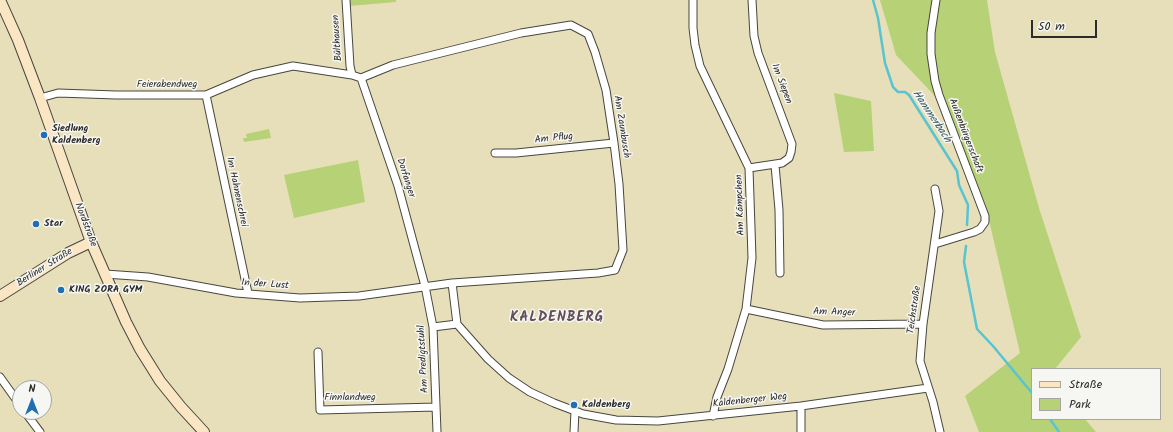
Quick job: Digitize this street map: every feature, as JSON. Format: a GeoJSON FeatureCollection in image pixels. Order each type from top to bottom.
{"type":"FeatureCollection","features":[{"type":"Feature","properties":{"kind":"main road","name":"Nordstraße"},"geometry":{"type":"LineString","coordinates":[[0,0],[18,40],[40,98],[91,242],[126,322],[150,365],[181,407],[204,432]]}},
{"type":"Feature","properties":{"kind":"main road","name":"Berliner Straße"},"geometry":{"type":"LineString","coordinates":[[0,296],[68,254],[91,242]]}},
{"type":"Feature","properties":{"kind":"street","name":"Bülthausen"},"geometry":{"type":"LineString","coordinates":[[346,0],[349,58],[352,75]]}},
{"type":"Feature","properties":{"kind":"street","name":"Am Kämpchen"},"geometry":{"type":"LineString","coordinates":[[693,0],[693,28],[700,66],[749,168],[752,258],[746,309],[728,368],[717,397],[713,416]]}},
{"type":"Feature","properties":{"kind":"street","name":"Im Siepen"},"geometry":{"type":"LineString","coordinates":[[749,168],[782,163],[789,158],[792,144],[758,53],[754,36],[752,0]]}},
{"type":"Feature","properties":{"kind":"street","name":"Außenbürgerschaft"},"geometry":{"type":"LineString","coordinates":[[935,244],[974,232],[980,229],[985,222],[985,216],[935,81],[931,54],[931,33],[936,0]]}},
{"type":"Feature","properties":{"kind":"street","name":"Am Zaunbusch"},"geometry":{"type":"LineString","coordinates":[[361,78],[393,64],[521,33],[571,25],[588,34],[595,52],[606,90],[619,184],[623,250],[615,270],[598,274],[425,286]]}},
{"type":"Feature","properties":{"kind":"street","name":"Feierabendweg"},"geometry":{"type":"LineString","coordinates":[[40,98],[52,94],[206,95],[253,75],[293,66],[352,75],[361,78]]}},
{"type":"Feature","properties":{"kind":"street","name":"Dorfanger"},"geometry":{"type":"LineString","coordinates":[[361,78],[398,186],[425,286]]}},
{"type":"Feature","properties":{"kind":"street","name":"Im Hahnenschrei"},"geometry":{"type":"LineString","coordinates":[[206,95],[248,294]]}},
{"type":"Feature","properties":{"kind":"street","name":"Am Pflug"},"geometry":{"type":"LineString","coordinates":[[495,153],[516,153],[614,143]]}},
{"type":"Feature","properties":{"kind":"street"},"geometry":{"type":"LineString","coordinates":[[775,165],[779,210],[780,273]]}},
{"type":"Feature","properties":{"kind":"street","name":"Teichstraße"},"geometry":{"type":"LineString","coordinates":[[935,189],[939,211],[923,324],[920,361],[938,417],[940,432]]}},
{"type":"Feature","properties":{"kind":"street","name":"In der Lust"},"geometry":{"type":"LineString","coordinates":[[105,274],[148,277],[224,292],[300,298],[359,296],[425,286]]}},
{"type":"Feature","properties":{"kind":"street"},"geometry":{"type":"LineString","coordinates":[[433,327],[457,324],[452,283]]}},
{"type":"Feature","properties":{"kind":"street","name":"Am Predigtstuhl"},"geometry":{"type":"LineString","coordinates":[[425,286],[433,327],[437,432]]}},
{"type":"Feature","properties":{"kind":"street","name":"Am Anger"},"geometry":{"type":"LineString","coordinates":[[746,309],[823,325],[923,324]]}},
{"type":"Feature","properties":{"kind":"street","name":"Kaldenberger Weg"},"geometry":{"type":"LineString","coordinates":[[457,324],[488,359],[509,378],[545,399],[575,412],[616,420],[647,422],[713,416],[801,406],[928,388]]}},
{"type":"Feature","properties":{"kind":"street","name":"Finnlandweg"},"geometry":{"type":"LineString","coordinates":[[318,352],[320,410],[436,407]]}},
{"type":"Feature","properties":{"kind":"street"},"geometry":{"type":"LineString","coordinates":[[0,377],[12,394]]}},
{"type":"Feature","properties":{"kind":"street"},"geometry":{"type":"LineString","coordinates":[[801,406],[801,432]]}},
{"type":"Feature","properties":{"kind":"street"},"geometry":{"type":"LineString","coordinates":[[574,432],[575,412]]}},
{"type":"Feature","properties":{"kind":"street"},"geometry":{"type":"LineString","coordinates":[[31,420],[40,432]]}},
{"type":"Feature","properties":{"kind":"green space"},"geometry":{"type":"Polygon","coordinates":[[[349,0],[396,0],[396,2],[349,6],[349,0]]]}},
{"type":"Feature","properties":{"kind":"green space"},"geometry":{"type":"Polygon","coordinates":[[[880,0],[987,0],[995,52],[1039,208],[1081,337],[1056,368],[1031,368],[1031,420],[1086,420],[1096,432],[979,432],[965,396],[1020,353],[985,203],[935,96],[896,55],[880,0]]]}},
{"type":"Feature","properties":{"kind":"green space"},"geometry":{"type":"Polygon","coordinates":[[[834,93],[871,101],[874,151],[844,152],[834,93]]]}},
{"type":"Feature","properties":{"kind":"green space"},"geometry":{"type":"Polygon","coordinates":[[[269,129],[271,138],[244,142],[243,138],[247,138],[246,134],[269,129]]]}},
{"type":"Feature","properties":{"kind":"green space"},"geometry":{"type":"Polygon","coordinates":[[[358,160],[365,202],[294,218],[284,175],[358,160]]]}},
{"type":"Feature","properties":{"kind":"waterway","name":"Hammerbach"},"geometry":{"type":"LineString","coordinates":[[873,0],[878,18],[885,63],[893,87],[898,92],[905,92],[909,95],[957,171],[959,185],[968,205],[967,225]]}},
{"type":"Feature","properties":{"kind":"waterway","name":"Hammerbach"},"geometry":{"type":"LineString","coordinates":[[966,246],[964,262],[977,329],[1031,392]]}},
{"type":"Feature","properties":{"kind":"waterway","name":"Hammerbach"},"geometry":{"type":"LineString","coordinates":[[1051,420],[1059,432]]}},
{"type":"Feature","properties":{"kind":"place","name":"Siedlung Kaldenberg"},"geometry":{"type":"Point","coordinates":[44,135]}},
{"type":"Feature","properties":{"kind":"place","name":"Star"},"geometry":{"type":"Point","coordinates":[36,224]}},
{"type":"Feature","properties":{"kind":"place","name":"KING ZORA GYM"},"geometry":{"type":"Point","coordinates":[61,290]}},
{"type":"Feature","properties":{"kind":"place","name":"Kaldenberg"},"geometry":{"type":"Point","coordinates":[574,405]}},
{"type":"Feature","properties":{"kind":"district","name":"KALDENBERG"},"geometry":{"type":"Point","coordinates":[557,319]}}]}
